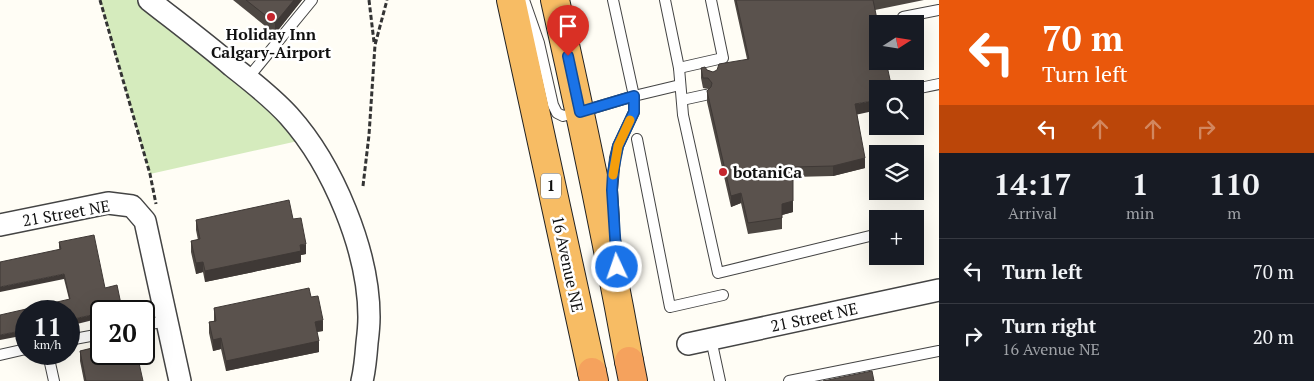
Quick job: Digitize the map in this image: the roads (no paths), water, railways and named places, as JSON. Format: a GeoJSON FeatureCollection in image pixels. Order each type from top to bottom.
{"type":"FeatureCollection","features":[{"type":"Feature","properties":{"kind":"highway","name":"16 Avenue NE"},"geometry":{"type":"LineString","coordinates":[[511,0],[592,378]]}},
{"type":"Feature","properties":{"kind":"highway"},"geometry":{"type":"LineString","coordinates":[[555,0],[580,112],[631,371]]}},
{"type":"Feature","properties":{"kind":"street"},"geometry":{"type":"LineString","coordinates":[[149,0],[248,78],[283,110],[308,139],[327,169],[361,258],[366,287],[369,317],[362,381]]}},
{"type":"Feature","properties":{"kind":"street","name":"21 Street NE"},"geometry":{"type":"LineString","coordinates":[[0,225],[108,203],[138,213],[168,320]]}},
{"type":"Feature","properties":{"kind":"street","name":"21 Street NE"},"geometry":{"type":"LineString","coordinates":[[688,344],[939,290]]}},
{"type":"Feature","properties":{"kind":"street"},"geometry":{"type":"LineString","coordinates":[[168,320],[180,381]]}},
{"type":"Feature","properties":{"kind":"lane"},"geometry":{"type":"LineString","coordinates":[[248,78],[312,0]]}},
{"type":"Feature","properties":{"kind":"lane"},"geometry":{"type":"LineString","coordinates":[[524,0],[539,43],[553,105],[557,113],[562,116],[680,85]]}},
{"type":"Feature","properties":{"kind":"lane"},"geometry":{"type":"LineString","coordinates":[[613,0],[634,96],[634,112],[618,146],[613,172],[612,190],[619,305]]}},
{"type":"Feature","properties":{"kind":"lane"},"geometry":{"type":"LineString","coordinates":[[665,0],[679,68],[683,115],[718,273],[869,236]]}},
{"type":"Feature","properties":{"kind":"lane"},"geometry":{"type":"LineString","coordinates":[[679,68],[710,65],[723,58],[711,0]]}},
{"type":"Feature","properties":{"kind":"lane"},"geometry":{"type":"LineString","coordinates":[[913,15],[939,10]]}},
{"type":"Feature","properties":{"kind":"lane"},"geometry":{"type":"LineString","coordinates":[[924,87],[939,84]]}},
{"type":"Feature","properties":{"kind":"lane"},"geometry":{"type":"LineString","coordinates":[[682,100],[705,95]]}},
{"type":"Feature","properties":{"kind":"lane"},"geometry":{"type":"LineString","coordinates":[[637,139],[670,307],[723,295]]}},
{"type":"Feature","properties":{"kind":"lane"},"geometry":{"type":"LineString","coordinates":[[155,323],[168,320]]}},
{"type":"Feature","properties":{"kind":"lane"},"geometry":{"type":"LineString","coordinates":[[711,339],[720,381]]}},
{"type":"Feature","properties":{"kind":"lane"},"geometry":{"type":"LineString","coordinates":[[789,381],[939,351]]}},
{"type":"Feature","properties":{"kind":"lane"},"geometry":{"type":"LineString","coordinates":[[0,355],[15,352]]}},
{"type":"Feature","properties":{"kind":"lane"},"geometry":{"type":"LineString","coordinates":[[50,365],[54,381]]}},
{"type":"Feature","properties":{"kind":"place","name":"Holiday Inn Calgary-Airport"},"geometry":{"type":"Point","coordinates":[271,17]}},
{"type":"Feature","properties":{"kind":"place","name":"botaniCa"},"geometry":{"type":"Point","coordinates":[723,172]}}]}
